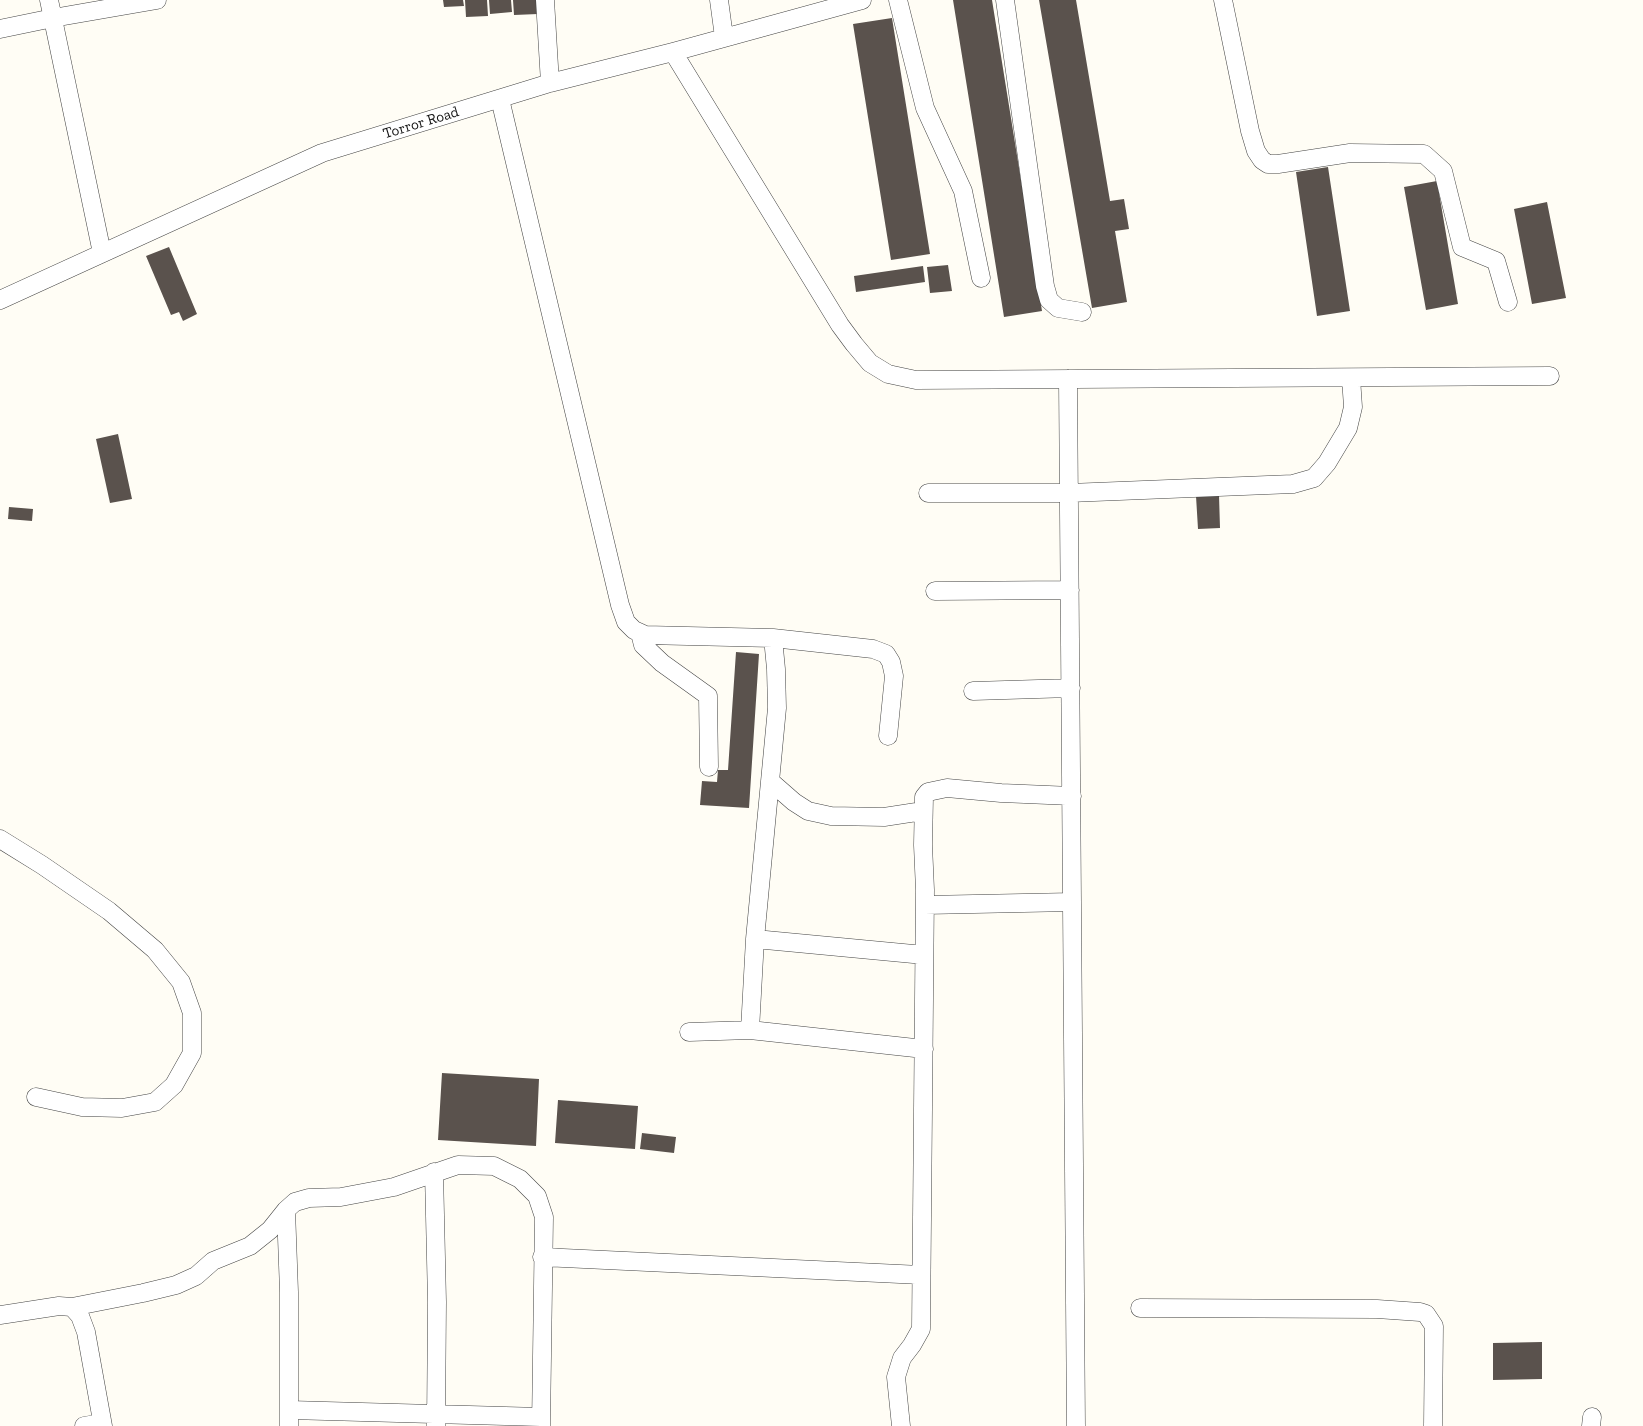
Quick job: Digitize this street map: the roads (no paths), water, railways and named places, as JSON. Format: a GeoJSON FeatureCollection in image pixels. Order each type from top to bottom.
{"type":"FeatureCollection","features":[{"type":"Feature","properties":{"kind":"street"},"geometry":{"type":"LineString","coordinates":[[49,0],[102,253]]}},
{"type":"Feature","properties":{"kind":"street"},"geometry":{"type":"LineString","coordinates":[[0,28],[157,0]]}},
{"type":"Feature","properties":{"kind":"street"},"geometry":{"type":"LineString","coordinates":[[545,0],[550,83]]}},
{"type":"Feature","properties":{"kind":"street"},"geometry":{"type":"LineString","coordinates":[[719,0],[724,37]]}},
{"type":"Feature","properties":{"kind":"street","name":"Torror Road"},"geometry":{"type":"LineString","coordinates":[[0,300],[322,153],[550,83],[673,52],[862,0]]}},
{"type":"Feature","properties":{"kind":"street"},"geometry":{"type":"LineString","coordinates":[[898,0],[925,108],[963,191],[981,278]]}},
{"type":"Feature","properties":{"kind":"street"},"geometry":{"type":"LineString","coordinates":[[1005,0],[1045,286],[1049,300],[1058,308],[1082,312]]}},
{"type":"Feature","properties":{"kind":"street"},"geometry":{"type":"LineString","coordinates":[[1223,0],[1250,131],[1256,151],[1262,160],[1268,164],[1278,164],[1350,153],[1424,154],[1443,171],[1462,248],[1496,261],[1508,302]]}},
{"type":"Feature","properties":{"kind":"street"},"geometry":{"type":"LineString","coordinates":[[673,52],[840,325],[870,363],[888,374],[916,380],[1550,376]]}},
{"type":"Feature","properties":{"kind":"street"},"geometry":{"type":"LineString","coordinates":[[500,98],[620,605],[626,622],[640,633],[660,636],[773,638],[873,649],[886,654],[891,662],[894,676],[888,736]]}},
{"type":"Feature","properties":{"kind":"street"},"geometry":{"type":"LineString","coordinates":[[928,493],[1069,493],[1293,484],[1314,478],[1327,463],[1348,428],[1353,407],[1351,378]]}},
{"type":"Feature","properties":{"kind":"street"},"geometry":{"type":"LineString","coordinates":[[1068,379],[1076,1426]]}},
{"type":"Feature","properties":{"kind":"street"},"geometry":{"type":"LineString","coordinates":[[935,591],[1070,590]]}},
{"type":"Feature","properties":{"kind":"street"},"geometry":{"type":"LineString","coordinates":[[640,633],[643,645],[662,663],[708,696],[709,767]]}},
{"type":"Feature","properties":{"kind":"street"},"geometry":{"type":"LineString","coordinates":[[750,1030],[755,939],[777,708],[773,638]]}},
{"type":"Feature","properties":{"kind":"street"},"geometry":{"type":"LineString","coordinates":[[973,691],[1071,688]]}},
{"type":"Feature","properties":{"kind":"street"},"geometry":{"type":"LineString","coordinates":[[770,781],[794,802],[808,811],[831,816],[884,816],[923,811]]}},
{"type":"Feature","properties":{"kind":"street"},"geometry":{"type":"LineString","coordinates":[[901,1426],[896,1377],[902,1358],[921,1329],[925,905],[924,797],[928,792],[935,789],[948,788],[1001,793],[1072,796]]}},
{"type":"Feature","properties":{"kind":"street"},"geometry":{"type":"LineString","coordinates":[[0,839],[42,864],[109,911],[155,950],[180,982],[192,1013],[192,1053],[174,1085],[155,1102],[122,1108],[82,1107],[36,1097]]}},
{"type":"Feature","properties":{"kind":"street"},"geometry":{"type":"LineString","coordinates":[[925,905],[1072,902]]}},
{"type":"Feature","properties":{"kind":"street"},"geometry":{"type":"LineString","coordinates":[[755,939],[924,955]]}},
{"type":"Feature","properties":{"kind":"street"},"geometry":{"type":"LineString","coordinates":[[689,1032],[750,1030],[924,1049]]}},
{"type":"Feature","properties":{"kind":"street"},"geometry":{"type":"LineString","coordinates":[[0,1315],[59,1306],[72,1308],[143,1294],[176,1285],[196,1276],[213,1261],[250,1246],[270,1230],[286,1210],[295,1202],[309,1198],[340,1196],[394,1187],[458,1165],[494,1166],[520,1179],[537,1196],[544,1217],[541,1421],[290,1418],[286,1210]]}},
{"type":"Feature","properties":{"kind":"street"},"geometry":{"type":"LineString","coordinates":[[434,1172],[437,1302],[436,1420]]}},
{"type":"Feature","properties":{"kind":"street"},"geometry":{"type":"LineString","coordinates":[[542,1257],[921,1275]]}},
{"type":"Feature","properties":{"kind":"street"},"geometry":{"type":"LineString","coordinates":[[72,1308],[80,1316],[86,1332],[102,1424],[84,1426]]}},
{"type":"Feature","properties":{"kind":"street"},"geometry":{"type":"LineString","coordinates":[[1140,1308],[1367,1309],[1426,1314],[1434,1326],[1433,1426]]}}]}
